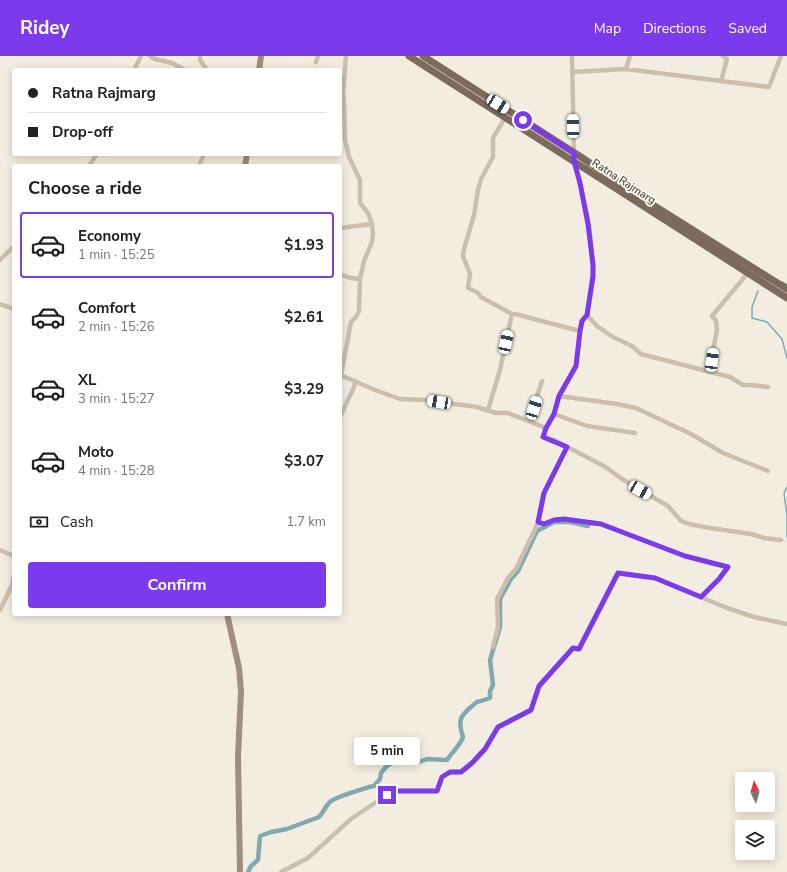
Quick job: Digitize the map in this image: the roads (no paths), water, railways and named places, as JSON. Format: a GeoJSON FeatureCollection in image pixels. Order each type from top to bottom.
{"type":"FeatureCollection","features":[{"type":"Feature","properties":{"kind":"main road","name":"Ratna Rajmarg"},"geometry":{"type":"LineString","coordinates":[[410,56],[737,266],[747,274],[787,298]]}},
{"type":"Feature","properties":{"kind":"main road","name":"Ratna Rajmarg"},"geometry":{"type":"LineString","coordinates":[[422,56],[787,289]]}},
{"type":"Feature","properties":{"kind":"street"},"geometry":{"type":"LineString","coordinates":[[135,68],[141,56]]}},
{"type":"Feature","properties":{"kind":"street"},"geometry":{"type":"LineString","coordinates":[[150,56],[154,59],[172,63],[181,68]]}},
{"type":"Feature","properties":{"kind":"street"},"geometry":{"type":"LineString","coordinates":[[200,56],[200,60],[205,68]]}},
{"type":"Feature","properties":{"kind":"street"},"geometry":{"type":"LineString","coordinates":[[259,68],[261,56]]}},
{"type":"Feature","properties":{"kind":"street"},"geometry":{"type":"LineString","coordinates":[[316,62],[318,56]]}},
{"type":"Feature","properties":{"kind":"street"},"geometry":{"type":"LineString","coordinates":[[342,366],[352,322],[359,311],[360,279],[364,262],[372,242],[373,234],[372,224],[368,213],[360,203],[360,180],[342,140],[344,106],[343,93],[346,56]]}},
{"type":"Feature","properties":{"kind":"street"},"geometry":{"type":"LineString","coordinates":[[572,56],[574,161],[588,224],[593,265],[587,315],[582,321],[576,366],[559,396],[554,414],[543,437],[567,447],[604,466],[622,479],[659,500],[676,513],[681,521],[710,528],[781,540]]}},
{"type":"Feature","properties":{"kind":"street"},"geometry":{"type":"LineString","coordinates":[[626,69],[630,56]]}},
{"type":"Feature","properties":{"kind":"street"},"geometry":{"type":"LineString","coordinates":[[720,81],[727,59],[723,56]]}},
{"type":"Feature","properties":{"kind":"street"},"geometry":{"type":"LineString","coordinates":[[572,72],[626,69],[769,87],[781,56]]}},
{"type":"Feature","properties":{"kind":"street"},"geometry":{"type":"LineString","coordinates":[[505,118],[493,138],[493,157],[481,180],[474,215],[462,256],[470,274],[468,288],[512,314],[580,331]]}},
{"type":"Feature","properties":{"kind":"street"},"geometry":{"type":"LineString","coordinates":[[342,228],[372,224]]}},
{"type":"Feature","properties":{"kind":"street"},"geometry":{"type":"LineString","coordinates":[[0,260],[12,248]]}},
{"type":"Feature","properties":{"kind":"street"},"geometry":{"type":"LineString","coordinates":[[709,371],[717,330],[716,321],[712,316],[747,274]]}},
{"type":"Feature","properties":{"kind":"street"},"geometry":{"type":"LineString","coordinates":[[342,275],[350,278],[360,279]]}},
{"type":"Feature","properties":{"kind":"street"},"geometry":{"type":"LineString","coordinates":[[0,304],[12,308]]}},
{"type":"Feature","properties":{"kind":"street"},"geometry":{"type":"LineString","coordinates":[[488,410],[500,370],[512,314]]}},
{"type":"Feature","properties":{"kind":"street"},"geometry":{"type":"LineString","coordinates":[[587,315],[598,326],[613,337],[632,346],[641,354],[730,377],[743,385],[750,384],[768,387]]}},
{"type":"Feature","properties":{"kind":"street"},"geometry":{"type":"LineString","coordinates":[[342,376],[400,399],[426,400],[477,407],[496,413],[508,413],[546,428]]}},
{"type":"Feature","properties":{"kind":"street"},"geometry":{"type":"LineString","coordinates":[[342,412],[355,381]]}},
{"type":"Feature","properties":{"kind":"street"},"geometry":{"type":"LineString","coordinates":[[529,421],[542,381]]}},
{"type":"Feature","properties":{"kind":"street"},"geometry":{"type":"LineString","coordinates":[[559,396],[636,408],[691,434],[723,453],[768,471]]}},
{"type":"Feature","properties":{"kind":"street"},"geometry":{"type":"LineString","coordinates":[[554,414],[587,426],[635,433]]}},
{"type":"Feature","properties":{"kind":"street"},"geometry":{"type":"LineString","coordinates":[[493,647],[498,627],[497,599],[508,578],[516,569],[538,522],[544,493],[567,447]]}},
{"type":"Feature","properties":{"kind":"street"},"geometry":{"type":"LineString","coordinates":[[538,522],[544,524],[554,520],[564,519],[601,524],[685,556],[728,567],[719,579],[701,597]]}},
{"type":"Feature","properties":{"kind":"street"},"geometry":{"type":"LineString","coordinates":[[0,550],[12,555]]}},
{"type":"Feature","properties":{"kind":"street"},"geometry":{"type":"LineString","coordinates":[[281,872],[308,858],[351,820],[387,795],[397,791],[437,791],[442,777],[450,772],[461,772],[472,763],[485,749],[498,727],[531,710],[539,686],[573,648],[579,649],[618,573],[655,578],[727,608],[754,617],[787,624]]}},
{"type":"Feature","properties":{"kind":"street"},"geometry":{"type":"LineString","coordinates":[[0,610],[12,585]]}},
{"type":"Feature","properties":{"kind":"street"},"geometry":{"type":"LineString","coordinates":[[227,616],[239,668],[241,691],[238,757],[240,872]]}},
{"type":"Feature","properties":{"kind":"waterway"},"geometry":{"type":"LineString","coordinates":[[782,282],[787,285]]}},
{"type":"Feature","properties":{"kind":"waterway"},"geometry":{"type":"LineString","coordinates":[[758,291],[752,307],[752,318],[767,322],[782,339],[787,358]]}},
{"type":"Feature","properties":{"kind":"waterway"},"geometry":{"type":"LineString","coordinates":[[787,487],[784,493],[787,515],[787,537]]}},
{"type":"Feature","properties":{"kind":"waterway"},"geometry":{"type":"LineString","coordinates":[[248,872],[251,866],[258,860],[260,836],[287,829],[319,817],[327,805],[333,800],[374,786],[380,779],[381,773],[393,762],[419,762],[427,759],[447,760],[463,737],[460,723],[464,713],[476,702],[490,698],[490,691],[493,685],[490,660],[500,627],[500,599],[511,579],[518,571],[537,531],[554,522],[570,522],[588,526]]}}]}
